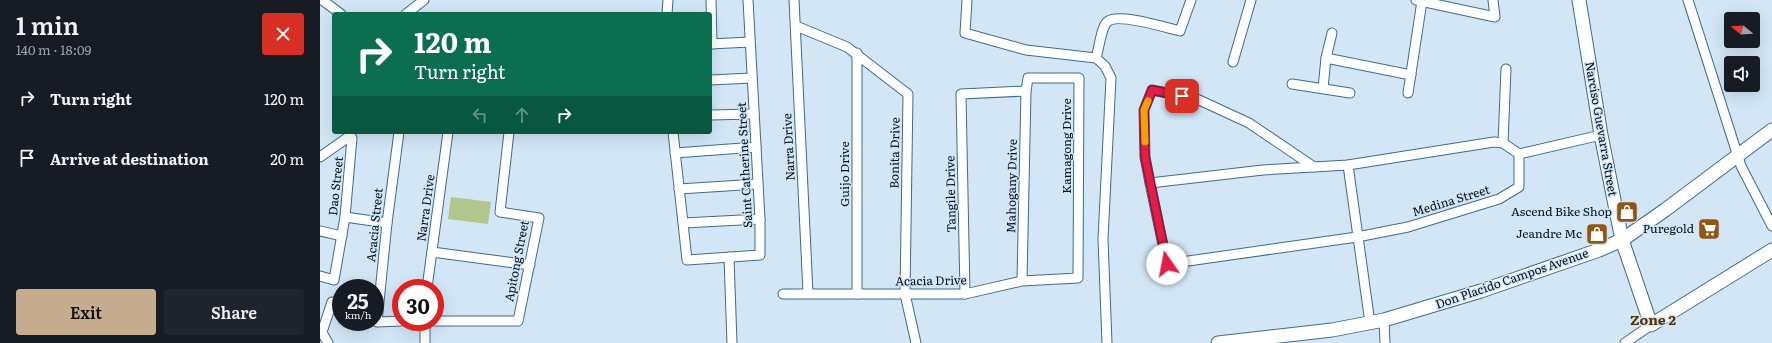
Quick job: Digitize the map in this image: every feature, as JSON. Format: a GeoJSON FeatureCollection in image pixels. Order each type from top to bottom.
{"type":"FeatureCollection","features":[{"type":"Feature","properties":{"kind":"main road","name":"Narciso Guevarra Street"},"geometry":{"type":"LineString","coordinates":[[1579,0],[1601,135],[1622,240],[1652,325]]}},
{"type":"Feature","properties":{"kind":"main road","name":"Don Placido Campos Avenue"},"geometry":{"type":"LineString","coordinates":[[1218,343],[1332,330],[1384,320],[1481,291],[1599,250],[1622,240],[1738,157],[1772,130]]}},
{"type":"Feature","properties":{"kind":"main road"},"geometry":{"type":"LineString","coordinates":[[1652,325],[1772,250]]}},
{"type":"Feature","properties":{"kind":"street"},"geometry":{"type":"LineString","coordinates":[[322,0],[338,12]]}},
{"type":"Feature","properties":{"kind":"street"},"geometry":{"type":"LineString","coordinates":[[409,12],[424,0]]}},
{"type":"Feature","properties":{"kind":"street"},"geometry":{"type":"LineString","coordinates":[[668,0],[668,12]]}},
{"type":"Feature","properties":{"kind":"street"},"geometry":{"type":"LineString","coordinates":[[711,0],[711,12]]}},
{"type":"Feature","properties":{"kind":"street","name":"Saint Catherine Street"},"geometry":{"type":"LineString","coordinates":[[684,223],[687,260],[760,255],[760,219],[748,0]]}},
{"type":"Feature","properties":{"kind":"street","name":"Narra Drive"},"geometry":{"type":"LineString","coordinates":[[794,0],[808,292]]}},
{"type":"Feature","properties":{"kind":"street"},"geometry":{"type":"LineString","coordinates":[[965,0],[965,33],[1026,50],[1096,58],[1106,66],[1111,78],[1103,239],[1108,343]]}},
{"type":"Feature","properties":{"kind":"street"},"geometry":{"type":"LineString","coordinates":[[1096,58],[1107,22],[1115,18],[1125,18],[1180,31],[1191,0]]}},
{"type":"Feature","properties":{"kind":"street"},"geometry":{"type":"LineString","coordinates":[[1233,62],[1251,0]]}},
{"type":"Feature","properties":{"kind":"street"},"geometry":{"type":"LineString","coordinates":[[1408,93],[1419,1],[1495,17],[1493,0]]}},
{"type":"Feature","properties":{"kind":"street"},"geometry":{"type":"LineString","coordinates":[[1688,0],[1741,166],[1772,226]]}},
{"type":"Feature","properties":{"kind":"street","name":"Bonita Drive"},"geometry":{"type":"LineString","coordinates":[[796,26],[847,47],[857,53],[908,94],[905,294],[916,343]]}},
{"type":"Feature","properties":{"kind":"street"},"geometry":{"type":"LineString","coordinates":[[1323,88],[1326,58],[1332,33]]}},
{"type":"Feature","properties":{"kind":"street"},"geometry":{"type":"LineString","coordinates":[[712,44],[750,42]]}},
{"type":"Feature","properties":{"kind":"street","name":"Guijo Drive"},"geometry":{"type":"LineString","coordinates":[[857,53],[858,294]]}},
{"type":"Feature","properties":{"kind":"street"},"geometry":{"type":"LineString","coordinates":[[1326,58],[1411,75]]}},
{"type":"Feature","properties":{"kind":"street"},"geometry":{"type":"LineString","coordinates":[[1503,143],[1506,69]]}},
{"type":"Feature","properties":{"kind":"street"},"geometry":{"type":"LineString","coordinates":[[712,80],[752,78]]}},
{"type":"Feature","properties":{"kind":"street","name":"Kamagong Drive"},"geometry":{"type":"LineString","coordinates":[[1026,91],[1028,78],[1079,78],[1078,278]]}},
{"type":"Feature","properties":{"kind":"street"},"geometry":{"type":"LineString","coordinates":[[1292,84],[1350,93]]}},
{"type":"Feature","properties":{"kind":"street"},"geometry":{"type":"LineString","coordinates":[[1314,167],[1249,123],[1197,99],[1152,90],[1144,110],[1145,157],[1167,264],[1357,237]]}},
{"type":"Feature","properties":{"kind":"street","name":"Tangile Drive"},"geometry":{"type":"LineString","coordinates":[[965,294],[961,94],[1026,91]]}},
{"type":"Feature","properties":{"kind":"street","name":"Mahogany Drive"},"geometry":{"type":"LineString","coordinates":[[1022,281],[1026,91]]}},
{"type":"Feature","properties":{"kind":"street"},"geometry":{"type":"LineString","coordinates":[[712,115],[754,114]]}},
{"type":"Feature","properties":{"kind":"street","name":"Acacia Street"},"geometry":{"type":"LineString","coordinates":[[392,322],[377,322],[387,223],[399,134]]}},
{"type":"Feature","properties":{"kind":"street","name":"Narra Drive"},"geometry":{"type":"LineString","coordinates":[[428,279],[448,134]]}},
{"type":"Feature","properties":{"kind":"street","name":"Apitong Street"},"geometry":{"type":"LineString","coordinates":[[444,321],[518,321],[539,218],[500,212],[509,134]]}},
{"type":"Feature","properties":{"kind":"street"},"geometry":{"type":"LineString","coordinates":[[673,134],[684,223],[760,219]]}},
{"type":"Feature","properties":{"kind":"street"},"geometry":{"type":"LineString","coordinates":[[1150,183],[1262,170],[1348,165],[1494,142],[1503,143],[1519,154],[1601,135]]}},
{"type":"Feature","properties":{"kind":"street","name":"Dao Street"},"geometry":{"type":"LineString","coordinates":[[320,157],[347,138],[352,138],[345,218],[334,280],[320,276]]}},
{"type":"Feature","properties":{"kind":"street"},"geometry":{"type":"LineString","coordinates":[[675,153],[756,147]]}},
{"type":"Feature","properties":{"kind":"street","name":"Medina Street"},"geometry":{"type":"LineString","coordinates":[[1357,237],[1408,227],[1499,199],[1519,187],[1519,154]]}},
{"type":"Feature","properties":{"kind":"street"},"geometry":{"type":"LineString","coordinates":[[1348,165],[1370,323]]}},
{"type":"Feature","properties":{"kind":"street"},"geometry":{"type":"LineString","coordinates":[[679,189],[758,184]]}},
{"type":"Feature","properties":{"kind":"street"},"geometry":{"type":"LineString","coordinates":[[345,218],[387,223]]}},
{"type":"Feature","properties":{"kind":"street"},"geometry":{"type":"LineString","coordinates":[[320,231],[342,236]]}},
{"type":"Feature","properties":{"kind":"street"},"geometry":{"type":"LineString","coordinates":[[432,252],[530,264]]}},
{"type":"Feature","properties":{"kind":"street"},"geometry":{"type":"LineString","coordinates":[[729,257],[732,343]]}},
{"type":"Feature","properties":{"kind":"street","name":"Acacia Drive"},"geometry":{"type":"LineString","coordinates":[[784,294],[808,292],[858,294],[965,294],[1022,281],[1078,278]]}},
{"type":"Feature","properties":{"kind":"street"},"geometry":{"type":"LineString","coordinates":[[328,343],[321,330],[332,302]]}},
{"type":"Feature","properties":{"kind":"street"},"geometry":{"type":"LineString","coordinates":[[1384,320],[1385,343]]}},
{"type":"Feature","properties":{"kind":"street"},"geometry":{"type":"LineString","coordinates":[[1625,343],[1652,325]]}},
{"type":"Feature","properties":{"kind":"street"},"geometry":{"type":"LineString","coordinates":[[425,331],[425,343]]}},
{"type":"Feature","properties":{"kind":"green space"},"geometry":{"type":"Polygon","coordinates":[[[451,197],[491,202],[488,224],[448,219],[451,197]]]}},
{"type":"Feature","properties":{"kind":"slow traffic"},"geometry":{"type":"LineString","coordinates":[[1145,142],[1144,110],[1148,101]]}},
{"type":"Feature","properties":{"kind":"place","name":"Ascend Bike Shop"},"geometry":{"type":"Point","coordinates":[1627,212]}},
{"type":"Feature","properties":{"kind":"place","name":"Puregold"},"geometry":{"type":"Point","coordinates":[1709,229]}},
{"type":"Feature","properties":{"kind":"place","name":"Jeandre Mc"},"geometry":{"type":"Point","coordinates":[1597,234]}},
{"type":"Feature","properties":{"kind":"district","name":"Zone 2"},"geometry":{"type":"Point","coordinates":[1653,320]}},
{"type":"Feature","properties":{"kind":"route"},"geometry":{"type":"LineString","coordinates":[[1167,264],[1145,157],[1144,110],[1152,90],[1182,96]]}}]}
